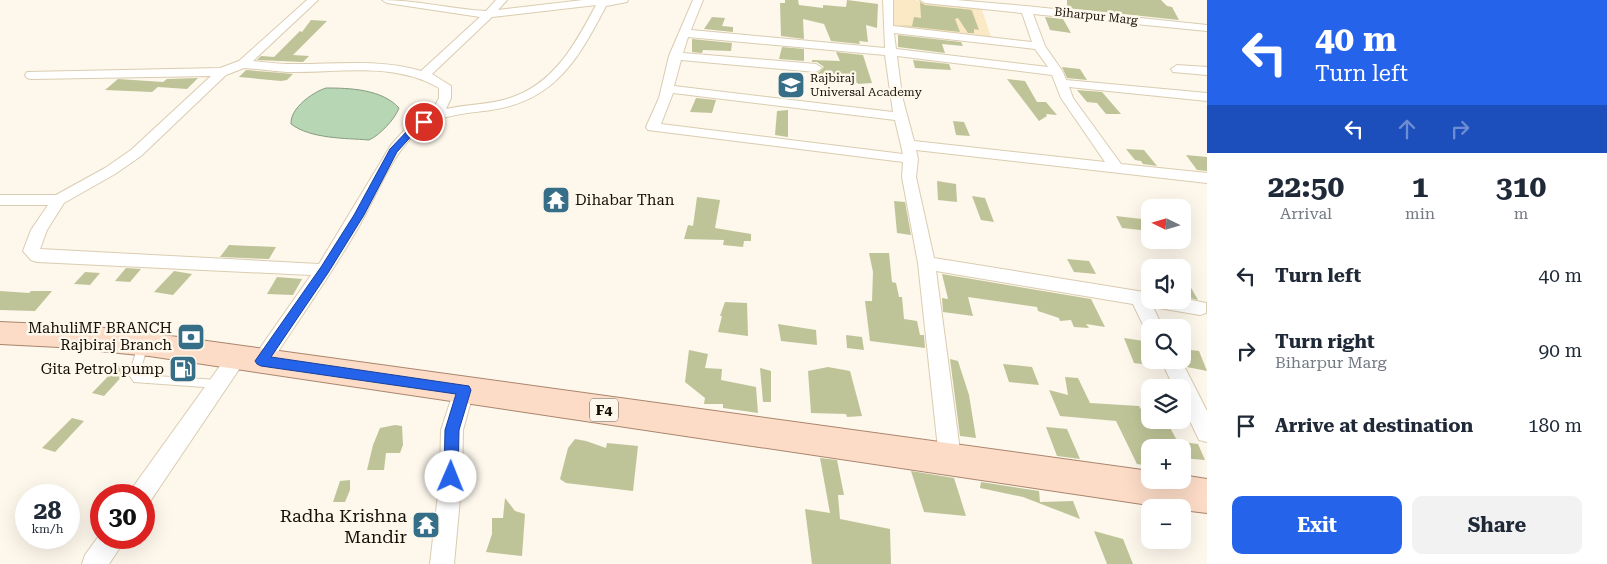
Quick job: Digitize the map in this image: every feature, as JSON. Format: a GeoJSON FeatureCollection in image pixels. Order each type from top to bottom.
{"type":"FeatureCollection","features":[{"type":"Feature","properties":{"kind":"main road","name":"F4"},"geometry":{"type":"LineString","coordinates":[[0,333],[27,333],[143,344],[1207,496]]}},
{"type":"Feature","properties":{"kind":"street"},"geometry":{"type":"LineString","coordinates":[[31,75],[222,72],[243,64],[313,0]]}},
{"type":"Feature","properties":{"kind":"street"},"geometry":{"type":"LineString","coordinates":[[387,0],[467,13],[489,14],[514,13],[574,4],[619,0]]}},
{"type":"Feature","properties":{"kind":"street"},"geometry":{"type":"LineString","coordinates":[[424,75],[502,0]]}},
{"type":"Feature","properties":{"kind":"street"},"geometry":{"type":"LineString","coordinates":[[149,484],[218,384],[249,359],[324,270],[359,215],[393,151],[413,129],[436,116],[474,108],[510,104],[526,99],[538,91],[569,63],[602,3],[619,0]]}},
{"type":"Feature","properties":{"kind":"street"},"geometry":{"type":"LineString","coordinates":[[698,0],[675,56],[668,89],[652,127],[909,152],[1116,168],[1207,178]]}},
{"type":"Feature","properties":{"kind":"street"},"geometry":{"type":"LineString","coordinates":[[888,0],[888,29],[896,96],[909,152],[909,177],[927,263],[950,458]]}},
{"type":"Feature","properties":{"kind":"street","name":"Biharpur Marg"},"geometry":{"type":"LineString","coordinates":[[925,0],[1207,28]]}},
{"type":"Feature","properties":{"kind":"street"},"geometry":{"type":"LineString","coordinates":[[1026,9],[1040,46],[1059,77],[1067,98],[1116,168]]}},
{"type":"Feature","properties":{"kind":"street"},"geometry":{"type":"LineString","coordinates":[[888,29],[1040,46]]}},
{"type":"Feature","properties":{"kind":"street"},"geometry":{"type":"LineString","coordinates":[[684,33],[891,52],[1207,97]]}},
{"type":"Feature","properties":{"kind":"street"},"geometry":{"type":"LineString","coordinates":[[675,56],[816,68]]}},
{"type":"Feature","properties":{"kind":"street"},"geometry":{"type":"LineString","coordinates":[[243,64],[286,68],[366,67],[424,75],[436,79],[445,86],[445,98],[436,116]]}},
{"type":"Feature","properties":{"kind":"street"},"geometry":{"type":"LineString","coordinates":[[1177,69],[1207,71]]}},
{"type":"Feature","properties":{"kind":"street"},"geometry":{"type":"LineString","coordinates":[[222,72],[136,153],[110,171],[59,200],[39,230],[31,251],[37,256],[324,270]]}},
{"type":"Feature","properties":{"kind":"street"},"geometry":{"type":"LineString","coordinates":[[668,89],[901,117]]}},
{"type":"Feature","properties":{"kind":"street"},"geometry":{"type":"LineString","coordinates":[[0,200],[59,200]]}},
{"type":"Feature","properties":{"kind":"street"},"geometry":{"type":"LineString","coordinates":[[927,263],[1200,308]]}},
{"type":"Feature","properties":{"kind":"street"},"geometry":{"type":"LineString","coordinates":[[1140,299],[1150,319]]}},
{"type":"Feature","properties":{"kind":"street"},"geometry":{"type":"LineString","coordinates":[[1175,369],[1207,433]]}},
{"type":"Feature","properties":{"kind":"street"},"geometry":{"type":"LineString","coordinates":[[442,564],[451,477],[452,430],[464,390]]}},
{"type":"Feature","properties":{"kind":"street"},"geometry":{"type":"LineString","coordinates":[[94,564],[104,549]]}},
{"type":"Feature","properties":{"kind":"lane"},"geometry":{"type":"LineString","coordinates":[[143,344],[134,375],[138,379],[218,384]]}},
{"type":"Feature","properties":{"kind":"shaded area"},"geometry":{"type":"Polygon","coordinates":[[[892,0],[913,0],[981,7],[992,40],[894,28],[892,0]]]}},
{"type":"Feature","properties":{"kind":"shaded area"},"geometry":{"type":"Polygon","coordinates":[[[326,88],[355,89],[374,93],[384,97],[399,108],[387,126],[369,140],[308,133],[291,124],[294,112],[298,107],[309,97],[326,88]]]}},
{"type":"Feature","properties":{"kind":"building"},"geometry":{"type":"Polygon","coordinates":[[[785,0],[798,0],[799,5],[823,8],[823,5],[846,7],[847,0],[878,4],[877,28],[866,25],[868,42],[859,41],[860,44],[831,41],[824,24],[803,19],[804,39],[781,36],[780,3],[785,3],[785,0]]]}},
{"type":"Feature","properties":{"kind":"building"},"geometry":{"type":"Polygon","coordinates":[[[1067,0],[1161,0],[1167,6],[1172,7],[1179,20],[1067,8],[1067,0]]]}},
{"type":"Feature","properties":{"kind":"building"},"geometry":{"type":"Polygon","coordinates":[[[920,2],[925,5],[973,10],[970,11],[972,11],[979,30],[974,29],[974,33],[968,33],[958,18],[955,19],[960,32],[897,25],[912,26],[914,17],[921,18],[920,2]]]}},
{"type":"Feature","properties":{"kind":"building"},"geometry":{"type":"Polygon","coordinates":[[[712,17],[725,18],[722,26],[733,27],[733,32],[704,29],[712,17]]]}},
{"type":"Feature","properties":{"kind":"building"},"geometry":{"type":"Polygon","coordinates":[[[1045,17],[1063,19],[1071,33],[1050,30],[1045,17]]]}},
{"type":"Feature","properties":{"kind":"building"},"geometry":{"type":"Polygon","coordinates":[[[311,20],[327,21],[293,55],[309,56],[303,62],[257,60],[261,56],[274,57],[300,31],[302,32],[311,20]]]}},
{"type":"Feature","properties":{"kind":"building"},"geometry":{"type":"Polygon","coordinates":[[[898,35],[961,42],[963,46],[942,44],[945,53],[898,47],[898,35]]]}},
{"type":"Feature","properties":{"kind":"building"},"geometry":{"type":"Polygon","coordinates":[[[692,39],[732,43],[731,51],[703,50],[702,53],[692,52],[692,39]]]}},
{"type":"Feature","properties":{"kind":"building"},"geometry":{"type":"Polygon","coordinates":[[[782,47],[804,49],[804,61],[779,59],[782,47]]]}},
{"type":"Feature","properties":{"kind":"building"},"geometry":{"type":"Polygon","coordinates":[[[836,52],[863,55],[872,83],[858,84],[813,78],[812,73],[817,74],[824,67],[817,62],[812,62],[812,60],[840,61],[836,52]]]}},
{"type":"Feature","properties":{"kind":"building"},"geometry":{"type":"Polygon","coordinates":[[[913,60],[949,64],[951,70],[915,68],[913,60]]]}},
{"type":"Feature","properties":{"kind":"building"},"geometry":{"type":"Polygon","coordinates":[[[1062,67],[1080,69],[1087,80],[1067,78],[1062,67]]]}},
{"type":"Feature","properties":{"kind":"building"},"geometry":{"type":"Polygon","coordinates":[[[246,70],[293,74],[287,80],[281,81],[239,77],[246,70]]]}},
{"type":"Feature","properties":{"kind":"building"},"geometry":{"type":"Polygon","coordinates":[[[198,78],[187,89],[159,86],[152,92],[105,90],[118,79],[163,82],[167,79],[198,78]]]}},
{"type":"Feature","properties":{"kind":"building"},"geometry":{"type":"Polygon","coordinates":[[[1007,79],[1025,81],[1037,102],[1046,102],[1057,115],[1046,114],[1047,116],[1039,121],[1007,79]]]}},
{"type":"Feature","properties":{"kind":"building"},"geometry":{"type":"Polygon","coordinates":[[[1077,90],[1102,92],[1121,114],[1106,114],[1097,103],[1087,102],[1077,90]]]}},
{"type":"Feature","properties":{"kind":"building"},"geometry":{"type":"Polygon","coordinates":[[[696,98],[716,100],[712,113],[690,112],[696,98]]]}},
{"type":"Feature","properties":{"kind":"building"},"geometry":{"type":"Polygon","coordinates":[[[788,110],[788,137],[775,135],[777,111],[788,110]]]}},
{"type":"Feature","properties":{"kind":"building"},"geometry":{"type":"Polygon","coordinates":[[[953,121],[964,122],[970,136],[956,135],[953,121]]]}},
{"type":"Feature","properties":{"kind":"building"},"geometry":{"type":"Polygon","coordinates":[[[1126,149],[1144,150],[1157,166],[1143,164],[1141,161],[1135,160],[1126,149]]]}},
{"type":"Feature","properties":{"kind":"building"},"geometry":{"type":"Polygon","coordinates":[[[1186,155],[1207,157],[1207,171],[1197,170],[1186,155]]]}},
{"type":"Feature","properties":{"kind":"building"},"geometry":{"type":"Polygon","coordinates":[[[937,181],[956,184],[957,202],[938,200],[937,181]]]}},
{"type":"Feature","properties":{"kind":"building"},"geometry":{"type":"Polygon","coordinates":[[[972,196],[985,198],[994,222],[981,220],[972,196]]]}},
{"type":"Feature","properties":{"kind":"building"},"geometry":{"type":"Polygon","coordinates":[[[697,197],[720,200],[715,228],[751,234],[751,241],[744,241],[743,247],[723,245],[724,240],[684,239],[688,225],[693,226],[697,197]]]}},
{"type":"Feature","properties":{"kind":"building"},"geometry":{"type":"Polygon","coordinates":[[[894,201],[905,202],[911,235],[897,233],[894,201]]]}},
{"type":"Feature","properties":{"kind":"building"},"geometry":{"type":"Polygon","coordinates":[[[1116,216],[1141,219],[1141,230],[1122,228],[1116,216]]]}},
{"type":"Feature","properties":{"kind":"building"},"geometry":{"type":"Polygon","coordinates":[[[229,245],[276,247],[269,259],[220,257],[229,245]]]}},
{"type":"Feature","properties":{"kind":"building"},"geometry":{"type":"Polygon","coordinates":[[[869,253],[889,253],[892,282],[896,283],[899,297],[902,297],[904,319],[917,321],[920,335],[924,335],[925,348],[870,341],[865,301],[872,301],[873,272],[869,253]]]}},
{"type":"Feature","properties":{"kind":"building"},"geometry":{"type":"Polygon","coordinates":[[[1067,259],[1089,261],[1096,274],[1074,272],[1067,259]]]}},
{"type":"Feature","properties":{"kind":"building"},"geometry":{"type":"Polygon","coordinates":[[[126,268],[141,269],[130,282],[115,281],[126,268]]]}},
{"type":"Feature","properties":{"kind":"building"},"geometry":{"type":"Polygon","coordinates":[[[174,271],[192,274],[173,295],[154,292],[174,271]]]}},
{"type":"Feature","properties":{"kind":"building"},"geometry":{"type":"Polygon","coordinates":[[[85,272],[100,273],[90,285],[74,284],[85,272]]]}},
{"type":"Feature","properties":{"kind":"building"},"geometry":{"type":"Polygon","coordinates":[[[942,274],[1091,299],[1105,327],[1086,324],[1089,328],[1074,327],[1071,320],[1060,321],[1059,318],[1038,311],[1037,307],[968,297],[973,316],[943,312],[942,298],[948,299],[942,274]]]}},
{"type":"Feature","properties":{"kind":"building"},"geometry":{"type":"Polygon","coordinates":[[[277,277],[302,279],[293,295],[267,294],[277,277]]]}},
{"type":"Feature","properties":{"kind":"building"},"geometry":{"type":"Polygon","coordinates":[[[1191,288],[1198,300],[1191,298],[1191,288]]]}},
{"type":"Feature","properties":{"kind":"building"},"geometry":{"type":"Polygon","coordinates":[[[0,291],[29,293],[31,291],[52,291],[35,311],[0,310],[0,291]]]}},
{"type":"Feature","properties":{"kind":"building"},"geometry":{"type":"Polygon","coordinates":[[[725,302],[747,303],[748,336],[718,332],[722,316],[720,316],[725,302]]]}},
{"type":"Feature","properties":{"kind":"building"},"geometry":{"type":"Polygon","coordinates":[[[778,324],[816,330],[817,345],[781,341],[778,324]]]}},
{"type":"Feature","properties":{"kind":"building"},"geometry":{"type":"Polygon","coordinates":[[[846,335],[862,337],[864,350],[847,348],[846,335]]]}},
{"type":"Feature","properties":{"kind":"building"},"geometry":{"type":"Polygon","coordinates":[[[1124,338],[1141,341],[1141,364],[1134,363],[1124,338]]]}},
{"type":"Feature","properties":{"kind":"building"},"geometry":{"type":"Polygon","coordinates":[[[689,350],[708,354],[705,368],[722,369],[721,380],[756,387],[758,413],[723,408],[723,404],[704,404],[705,398],[685,382],[689,350]]]}},
{"type":"Feature","properties":{"kind":"building"},"geometry":{"type":"Polygon","coordinates":[[[1191,350],[1199,351],[1207,371],[1191,368],[1191,350]]]}},
{"type":"Feature","properties":{"kind":"building"},"geometry":{"type":"Polygon","coordinates":[[[950,359],[958,361],[969,395],[976,438],[960,436],[950,359]]]}},
{"type":"Feature","properties":{"kind":"building"},"geometry":{"type":"Polygon","coordinates":[[[1003,364],[1032,367],[1039,385],[1009,382],[1003,364]]]}},
{"type":"Feature","properties":{"kind":"building"},"geometry":{"type":"Polygon","coordinates":[[[119,365],[126,372],[104,396],[92,393],[119,365]]]}},
{"type":"Feature","properties":{"kind":"building"},"geometry":{"type":"Polygon","coordinates":[[[828,367],[850,371],[862,416],[847,417],[846,414],[811,413],[808,371],[828,367]]]}},
{"type":"Feature","properties":{"kind":"building"},"geometry":{"type":"Polygon","coordinates":[[[760,368],[771,371],[771,402],[763,402],[760,368]]]}},
{"type":"Feature","properties":{"kind":"building"},"geometry":{"type":"Polygon","coordinates":[[[1065,377],[1078,378],[1090,403],[1139,406],[1141,409],[1141,429],[1171,429],[1176,439],[1141,439],[1141,465],[1137,464],[1116,421],[1060,416],[1049,390],[1068,395],[1065,377]]]}},
{"type":"Feature","properties":{"kind":"building"},"geometry":{"type":"Polygon","coordinates":[[[72,418],[84,421],[55,452],[42,448],[72,418]]]}},
{"type":"Feature","properties":{"kind":"building"},"geometry":{"type":"Polygon","coordinates":[[[395,425],[402,426],[403,445],[400,453],[386,453],[384,470],[367,470],[373,445],[380,428],[395,425]]]}},
{"type":"Feature","properties":{"kind":"building"},"geometry":{"type":"Polygon","coordinates":[[[1046,427],[1067,429],[1080,459],[1057,456],[1046,427]]]}},
{"type":"Feature","properties":{"kind":"building"},"geometry":{"type":"Polygon","coordinates":[[[575,439],[606,448],[607,443],[638,446],[633,491],[566,483],[560,479],[568,448],[575,439]]]}},
{"type":"Feature","properties":{"kind":"building"},"geometry":{"type":"Polygon","coordinates":[[[1191,443],[1198,444],[1205,460],[1191,459],[1191,443]]]}},
{"type":"Feature","properties":{"kind":"building"},"geometry":{"type":"Polygon","coordinates":[[[820,458],[837,460],[844,495],[838,495],[840,519],[890,529],[891,564],[812,564],[805,509],[830,513],[820,458]]]}},
{"type":"Feature","properties":{"kind":"building"},"geometry":{"type":"Polygon","coordinates":[[[911,471],[954,478],[966,516],[924,512],[911,471]]]}},
{"type":"Feature","properties":{"kind":"building"},"geometry":{"type":"Polygon","coordinates":[[[350,480],[350,490],[345,502],[333,502],[340,481],[350,480]]]}},
{"type":"Feature","properties":{"kind":"building"},"geometry":{"type":"Polygon","coordinates":[[[981,482],[1039,491],[1040,502],[1073,501],[1080,519],[1023,497],[980,488],[981,482]]]}},
{"type":"Feature","properties":{"kind":"building"},"geometry":{"type":"Polygon","coordinates":[[[505,498],[515,511],[525,514],[522,556],[486,552],[492,534],[492,518],[503,518],[505,498]]]}},
{"type":"Feature","properties":{"kind":"building"},"geometry":{"type":"Polygon","coordinates":[[[1094,531],[1123,539],[1133,564],[1107,564],[1094,531]]]}},
{"type":"Feature","properties":{"kind":"place","name":"Rajbiraj Universal Academy"},"geometry":{"type":"Point","coordinates":[791,85]}},
{"type":"Feature","properties":{"kind":"place","name":"Dihabar Than"},"geometry":{"type":"Point","coordinates":[556,200]}},
{"type":"Feature","properties":{"kind":"place","name":"MahuliMF BRANCH Rajbiraj Branch"},"geometry":{"type":"Point","coordinates":[191,337]}},
{"type":"Feature","properties":{"kind":"place","name":"Gita Petrol pump"},"geometry":{"type":"Point","coordinates":[183,369]}},
{"type":"Feature","properties":{"kind":"place","name":"Radha Krishna Mandir"},"geometry":{"type":"Point","coordinates":[426,525]}},
{"type":"Feature","properties":{"kind":"route"},"geometry":{"type":"LineString","coordinates":[[424,122],[413,129],[393,151],[359,215],[324,270],[261,361],[464,390],[452,430],[451,477]]}}]}
